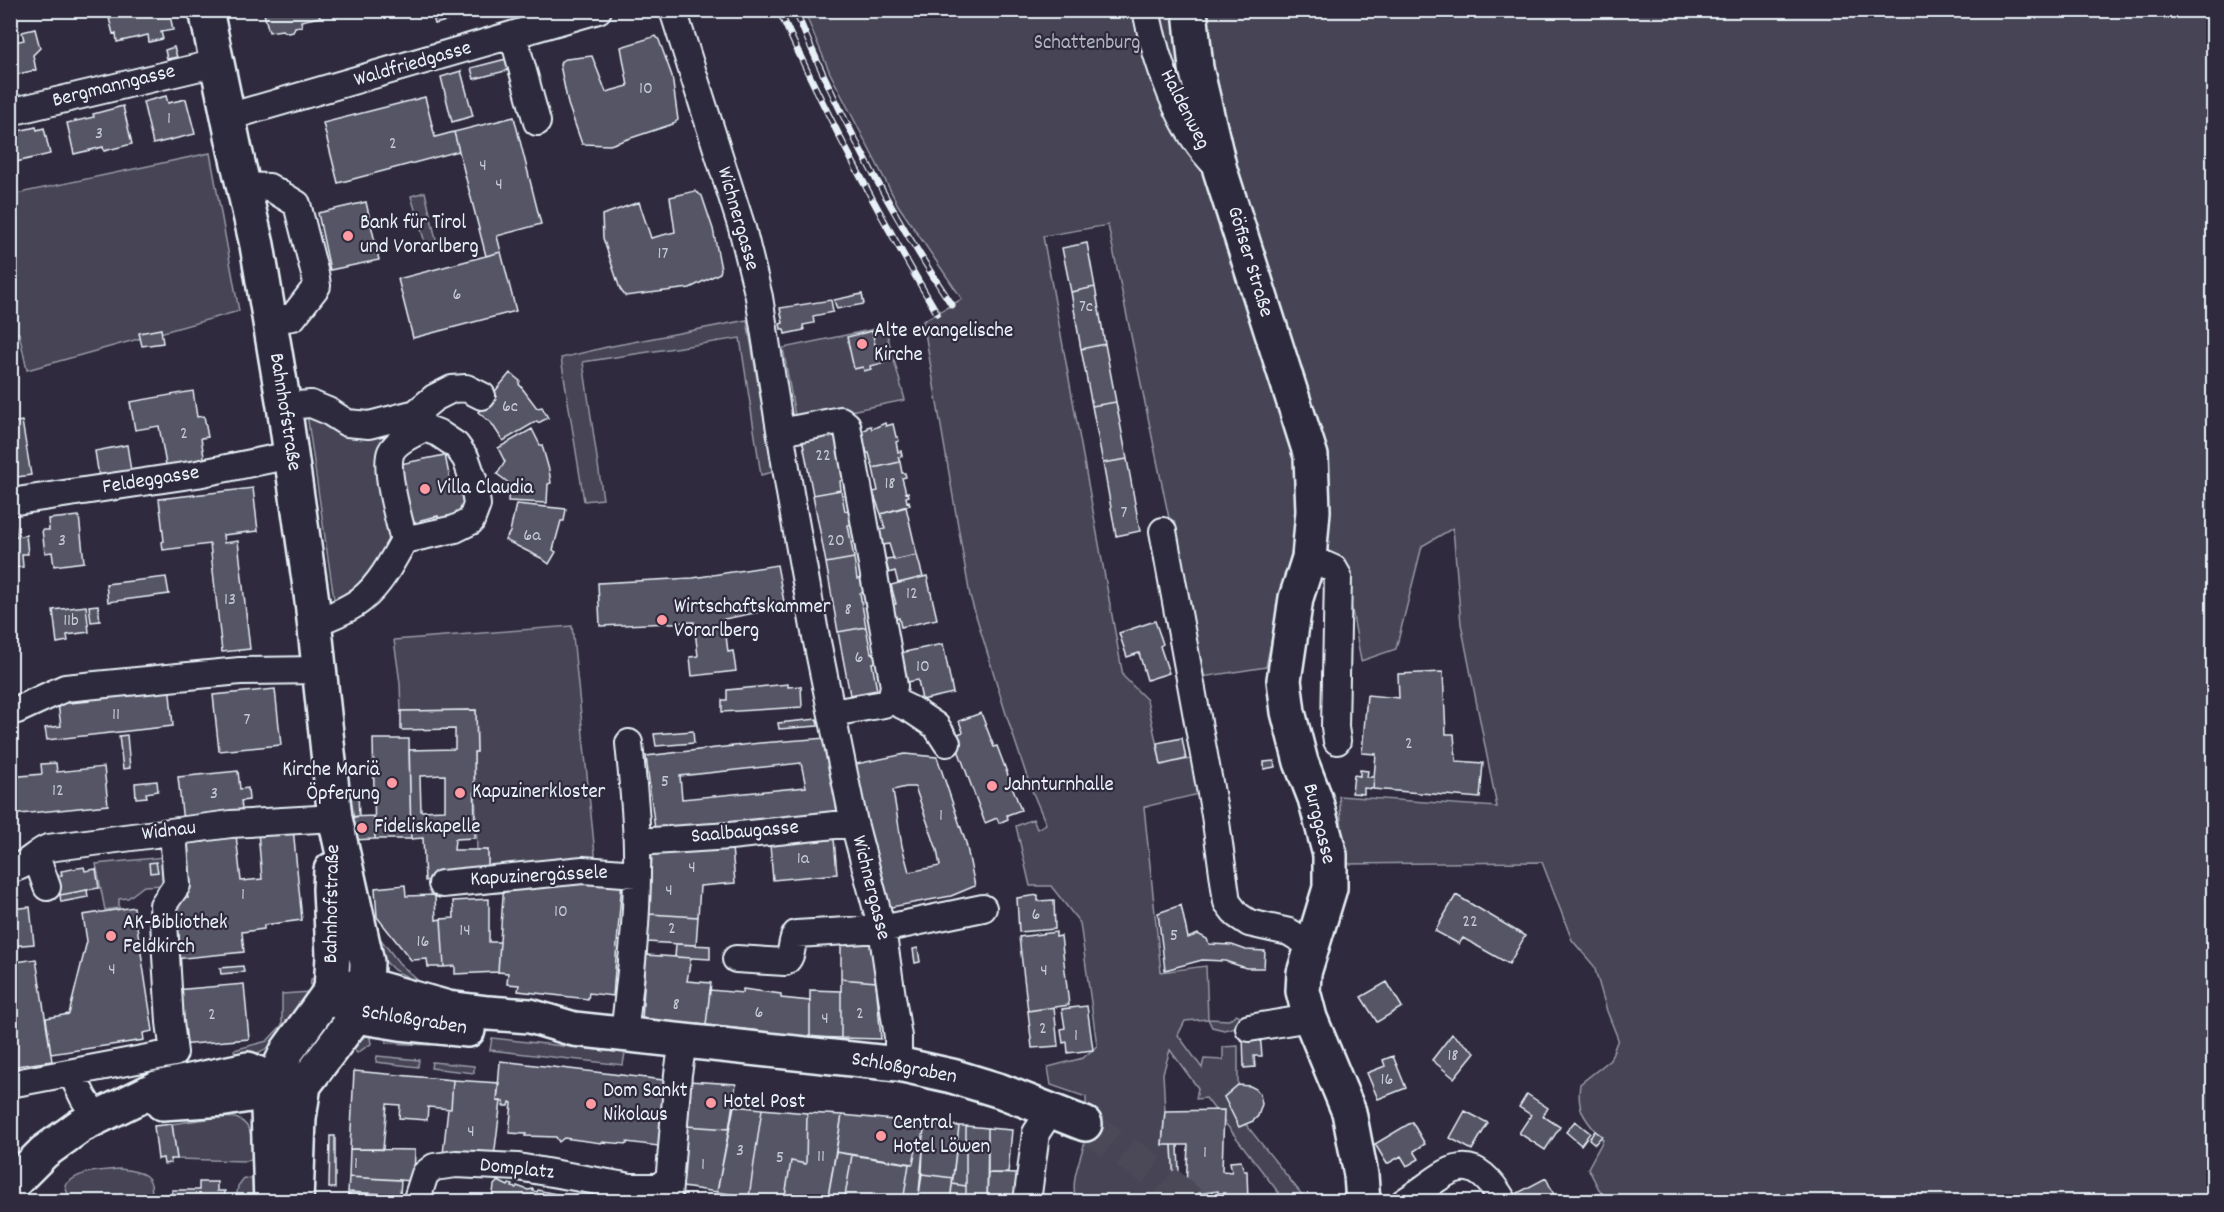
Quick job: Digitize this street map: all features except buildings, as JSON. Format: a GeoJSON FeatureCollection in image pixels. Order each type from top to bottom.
{"type":"FeatureCollection","features":[{"type":"Feature","properties":{"kind":"main road","name":"Bahnhofstraße"},"geometry":{"type":"LineString","coordinates":[[206,10],[257,245],[270,320],[315,623],[335,818],[367,962],[366,985],[356,1016],[289,1083]]}},
{"type":"Feature","properties":{"kind":"main road","name":"Göfiser Straße"},"geometry":{"type":"LineString","coordinates":[[1190,10],[1196,68],[1220,170],[1311,456],[1313,511]]}},
{"type":"Feature","properties":{"kind":"main road","name":"Burggasse"},"geometry":{"type":"LineString","coordinates":[[1313,511],[1309,558],[1296,598],[1284,680],[1288,712],[1301,762],[1317,804],[1330,855],[1330,888],[1311,945],[1304,973],[1303,991],[1310,1018],[1349,1113],[1361,1175],[1363,1202]]}},
{"type":"Feature","properties":{"kind":"main road","name":"Bahnhofstraße"},"geometry":{"type":"LineString","coordinates":[[331,990],[333,956],[330,889],[335,818]]}},
{"type":"Feature","properties":{"kind":"main road","name":"Schloßgraben"},"geometry":{"type":"LineString","coordinates":[[331,990],[366,985],[448,1008],[530,1016],[574,1029],[898,1064],[952,1076],[1085,1124]]}},
{"type":"Feature","properties":{"kind":"main road","name":"Schloßgraben"},"geometry":{"type":"LineString","coordinates":[[331,990],[356,1016],[400,1023],[527,1036],[574,1029]]}},
{"type":"Feature","properties":{"kind":"main road"},"geometry":{"type":"LineString","coordinates":[[296,1202],[299,1118],[289,1083],[287,1051],[331,990]]}},
{"type":"Feature","properties":{"kind":"main road"},"geometry":{"type":"LineString","coordinates":[[10,1186],[44,1152],[95,1116],[157,1088],[248,1069],[289,1083]]}},
{"type":"Feature","properties":{"kind":"main road"},"geometry":{"type":"LineString","coordinates":[[271,1202],[268,1109],[289,1083]]}},
{"type":"Feature","properties":{"kind":"street","name":"Waldfriedgasse"},"geometry":{"type":"LineString","coordinates":[[228,117],[448,65],[513,35],[598,10]]}},
{"type":"Feature","properties":{"kind":"street","name":"Wichnergasse"},"geometry":{"type":"LineString","coordinates":[[673,10],[742,228],[759,297],[814,627],[854,823],[882,929],[898,1037],[898,1064]]}},
{"type":"Feature","properties":{"kind":"street","name":"Haldenweg"},"geometry":{"type":"LineString","coordinates":[[1146,10],[1153,44],[1173,99],[1203,153],[1220,170]]}},
{"type":"Feature","properties":{"kind":"street"},"geometry":{"type":"LineString","coordinates":[[513,35],[537,122]]}},
{"type":"Feature","properties":{"kind":"street","name":"Bergmanngasse"},"geometry":{"type":"LineString","coordinates":[[10,112],[217,63]]}},
{"type":"Feature","properties":{"kind":"street"},"geometry":{"type":"LineString","coordinates":[[243,186],[269,186],[297,204],[316,278],[317,286],[293,317],[270,320]]}},
{"type":"Feature","properties":{"kind":"street"},"geometry":{"type":"LineString","coordinates":[[315,623],[363,599],[392,562],[404,540],[388,465],[392,450],[411,434],[434,398],[452,389],[466,388],[483,396]]}},
{"type":"Feature","properties":{"kind":"street"},"geometry":{"type":"LineString","coordinates":[[284,406],[311,404],[347,423],[369,425],[421,420],[456,445],[466,459],[474,482],[477,505],[471,521],[455,529],[404,540]]}},
{"type":"Feature","properties":{"kind":"street"},"geometry":{"type":"LineString","coordinates":[[781,432],[841,420],[847,425],[894,686],[891,700],[884,704],[832,713]]}},
{"type":"Feature","properties":{"kind":"street","name":"Feldeggasse"},"geometry":{"type":"LineString","coordinates":[[10,502],[198,474],[291,455]]}},
{"type":"Feature","properties":{"kind":"street"},"geometry":{"type":"LineString","coordinates":[[1163,531],[1215,815],[1227,902],[1237,915],[1249,923],[1289,932],[1311,945]]}},
{"type":"Feature","properties":{"kind":"street"},"geometry":{"type":"LineString","coordinates":[[1309,558],[1334,569],[1338,576],[1335,727],[1337,741]]}},
{"type":"Feature","properties":{"kind":"street"},"geometry":{"type":"LineString","coordinates":[[16,710],[65,688],[240,671],[320,670]]}},
{"type":"Feature","properties":{"kind":"street"},"geometry":{"type":"LineString","coordinates":[[891,700],[912,710],[936,726],[947,743]]}},
{"type":"Feature","properties":{"kind":"street"},"geometry":{"type":"LineString","coordinates":[[624,1035],[637,874],[637,842],[629,743]]}},
{"type":"Feature","properties":{"kind":"street","name":"Widnau"},"geometry":{"type":"LineString","coordinates":[[10,869],[19,868],[40,851],[48,848],[231,824],[335,818]]}},
{"type":"Feature","properties":{"kind":"street","name":"Saalbaugasse"},"geometry":{"type":"LineString","coordinates":[[637,842],[730,836],[854,823]]}},
{"type":"Feature","properties":{"kind":"street"},"geometry":{"type":"LineString","coordinates":[[10,1084],[174,1053],[163,905],[177,885],[173,832]]}},
{"type":"Feature","properties":{"kind":"street"},"geometry":{"type":"LineString","coordinates":[[36,856],[47,887]]}},
{"type":"Feature","properties":{"kind":"street","name":"Kapuzinergässele"},"geometry":{"type":"LineString","coordinates":[[442,884],[583,870],[637,874]]}},
{"type":"Feature","properties":{"kind":"street"},"geometry":{"type":"LineString","coordinates":[[736,959],[785,962],[790,957],[793,938],[796,934],[882,929],[983,908]]}},
{"type":"Feature","properties":{"kind":"street"},"geometry":{"type":"LineString","coordinates":[[1249,1028],[1310,1018]]}},
{"type":"Feature","properties":{"kind":"street"},"geometry":{"type":"LineString","coordinates":[[672,1194],[683,1042]]}},
{"type":"Feature","properties":{"kind":"street"},"geometry":{"type":"LineString","coordinates":[[72,1074],[95,1116]]}},
{"type":"Feature","properties":{"kind":"street"},"geometry":{"type":"LineString","coordinates":[[1027,1202],[1036,1133],[1051,1110]]}},
{"type":"Feature","properties":{"kind":"street","name":"Domplatz"},"geometry":{"type":"LineString","coordinates":[[416,1202],[425,1174],[434,1167],[456,1164],[518,1167],[632,1187],[659,1187],[672,1194]]}},
{"type":"Feature","properties":{"kind":"street"},"geometry":{"type":"LineString","coordinates":[[1404,1202],[1431,1185],[1441,1174],[1455,1168],[1470,1168],[1485,1177],[1495,1187],[1504,1202]]}},
{"type":"Feature","properties":{"kind":"green space","name":"Schattenburg"},"geometry":{"type":"Polygon","coordinates":[[[804,11],[2213,11],[2213,1201],[1602,1201],[1603,1197],[1588,1168],[1603,1140],[1587,1121],[1581,1109],[1579,1094],[1580,1084],[1610,1060],[1618,1039],[1594,966],[1572,940],[1542,862],[1345,864],[1339,796],[1497,807],[1461,624],[1453,528],[1422,546],[1396,649],[1361,661],[1347,582],[1315,582],[1298,466],[1298,527],[1282,588],[1266,667],[1202,677],[1108,225],[1043,236],[1123,676],[1147,700],[1161,764],[1197,758],[1203,793],[1144,807],[1161,972],[1206,966],[1208,1019],[1185,1021],[1178,1035],[1202,1068],[1204,1059],[1223,1060],[1223,1047],[1238,1046],[1238,1085],[1224,1097],[1307,1201],[1285,1201],[1206,1098],[1196,1099],[1198,1088],[1170,1050],[1163,1073],[1165,1111],[1162,1144],[1172,1145],[1175,1201],[1076,1201],[1074,1186],[1085,1141],[1086,1097],[1051,1085],[1048,1067],[1083,1058],[1097,1046],[1080,923],[1051,886],[1030,886],[1016,826],[1033,819],[1037,829],[1046,824],[1030,786],[1006,714],[970,596],[923,321],[962,299],[898,205],[830,73],[804,11]]]}},
{"type":"Feature","properties":{"kind":"green space"},"geometry":{"type":"Polygon","coordinates":[[[210,153],[239,311],[27,370],[19,333],[11,334],[10,195],[210,153]]]}},
{"type":"Feature","properties":{"kind":"green space"},"geometry":{"type":"Polygon","coordinates":[[[425,192],[437,244],[426,246],[411,196],[425,192]]]}},
{"type":"Feature","properties":{"kind":"green space"},"geometry":{"type":"Polygon","coordinates":[[[747,320],[773,472],[761,475],[740,338],[583,362],[603,499],[584,501],[561,358],[747,320]]]}},
{"type":"Feature","properties":{"kind":"green space"},"geometry":{"type":"Polygon","coordinates":[[[885,327],[905,400],[796,422],[783,348],[885,327]]]}},
{"type":"Feature","properties":{"kind":"green space"},"geometry":{"type":"Polygon","coordinates":[[[307,414],[411,419],[388,447],[393,536],[361,589],[335,606],[307,414]]]}},
{"type":"Feature","properties":{"kind":"green space"},"geometry":{"type":"Polygon","coordinates":[[[572,626],[596,864],[488,873],[488,850],[477,850],[474,752],[477,752],[476,710],[401,711],[394,640],[572,626]]]}},
{"type":"Feature","properties":{"kind":"green space"},"geometry":{"type":"Polygon","coordinates":[[[164,857],[166,885],[144,886],[128,898],[119,899],[119,908],[105,910],[96,864],[164,857]]]}},
{"type":"Feature","properties":{"kind":"green space"},"geometry":{"type":"Polygon","coordinates":[[[362,915],[399,963],[424,986],[394,970],[380,956],[362,915]]]}},
{"type":"Feature","properties":{"kind":"green space"},"geometry":{"type":"Polygon","coordinates":[[[319,977],[312,993],[290,1027],[278,1040],[263,1050],[237,1061],[234,1050],[267,1041],[282,1025],[282,994],[310,992],[311,979],[319,977]]]}},
{"type":"Feature","properties":{"kind":"green space"},"geometry":{"type":"Polygon","coordinates":[[[1236,1014],[1243,1017],[1244,1025],[1224,1030],[1212,1027],[1208,1019],[1229,1020],[1236,1014]]]}},
{"type":"Feature","properties":{"kind":"green space"},"geometry":{"type":"Polygon","coordinates":[[[384,1030],[431,1034],[430,1045],[386,1043],[384,1032],[370,1037],[371,1044],[357,1053],[351,1045],[368,1035],[384,1030]]]}},
{"type":"Feature","properties":{"kind":"green space"},"geometry":{"type":"Polygon","coordinates":[[[492,1038],[625,1053],[623,1065],[490,1050],[492,1038]]]}},
{"type":"Feature","properties":{"kind":"green space"},"geometry":{"type":"Polygon","coordinates":[[[377,1056],[419,1060],[418,1067],[376,1062],[377,1056]]]}},
{"type":"Feature","properties":{"kind":"green space"},"geometry":{"type":"Polygon","coordinates":[[[432,1062],[474,1066],[474,1073],[431,1068],[432,1062]]]}},
{"type":"Feature","properties":{"kind":"green space"},"geometry":{"type":"Polygon","coordinates":[[[213,1118],[235,1118],[247,1126],[253,1143],[251,1160],[177,1159],[172,1124],[213,1118]]]}},
{"type":"Feature","properties":{"kind":"green space"},"geometry":{"type":"Polygon","coordinates":[[[120,1169],[135,1171],[146,1176],[151,1185],[150,1201],[77,1201],[68,1195],[65,1185],[77,1176],[120,1169]]]}},
{"type":"Feature","properties":{"kind":"green space"},"geometry":{"type":"Polygon","coordinates":[[[244,1178],[252,1179],[253,1201],[236,1201],[238,1186],[244,1178]]]}},
{"type":"Feature","properties":{"kind":"tunnel"},"geometry":{"type":"LineString","coordinates":[[1085,1124],[1157,1174],[1190,1202]]}},
{"type":"Feature","properties":{"kind":"railway"},"geometry":{"type":"LineString","coordinates":[[779,10],[854,164],[937,313]]}},
{"type":"Feature","properties":{"kind":"railway"},"geometry":{"type":"LineString","coordinates":[[795,10],[866,161],[907,234],[952,305]]}},
{"type":"Feature","properties":{"kind":"place","name":"Bank für Tirol und Vorarlberg"},"geometry":{"type":"Point","coordinates":[348,236]}},
{"type":"Feature","properties":{"kind":"place","name":"Alte evangelische Kirche"},"geometry":{"type":"Point","coordinates":[862,344]}},
{"type":"Feature","properties":{"kind":"place","name":"Villa Claudia"},"geometry":{"type":"Point","coordinates":[425,489]}},
{"type":"Feature","properties":{"kind":"place","name":"Wirtschaftskammer Vorarlberg"},"geometry":{"type":"Point","coordinates":[662,620]}},
{"type":"Feature","properties":{"kind":"place","name":"Kirche Mariä Öpferung"},"geometry":{"type":"Point","coordinates":[392,783]}},
{"type":"Feature","properties":{"kind":"place","name":"Jahnturnhalle"},"geometry":{"type":"Point","coordinates":[992,786]}},
{"type":"Feature","properties":{"kind":"place","name":"Kapuzinerkloster"},"geometry":{"type":"Point","coordinates":[460,793]}},
{"type":"Feature","properties":{"kind":"place","name":"Fideliskapelle"},"geometry":{"type":"Point","coordinates":[362,828]}},
{"type":"Feature","properties":{"kind":"place","name":"AK-Bibliothek Feldkirch"},"geometry":{"type":"Point","coordinates":[111,936]}},
{"type":"Feature","properties":{"kind":"place","name":"Hotel Post"},"geometry":{"type":"Point","coordinates":[711,1103]}},
{"type":"Feature","properties":{"kind":"place","name":"Dom Sankt Nikolaus"},"geometry":{"type":"Point","coordinates":[591,1104]}},
{"type":"Feature","properties":{"kind":"place","name":"Central Hotel Löwen"},"geometry":{"type":"Point","coordinates":[881,1136]}}]}
